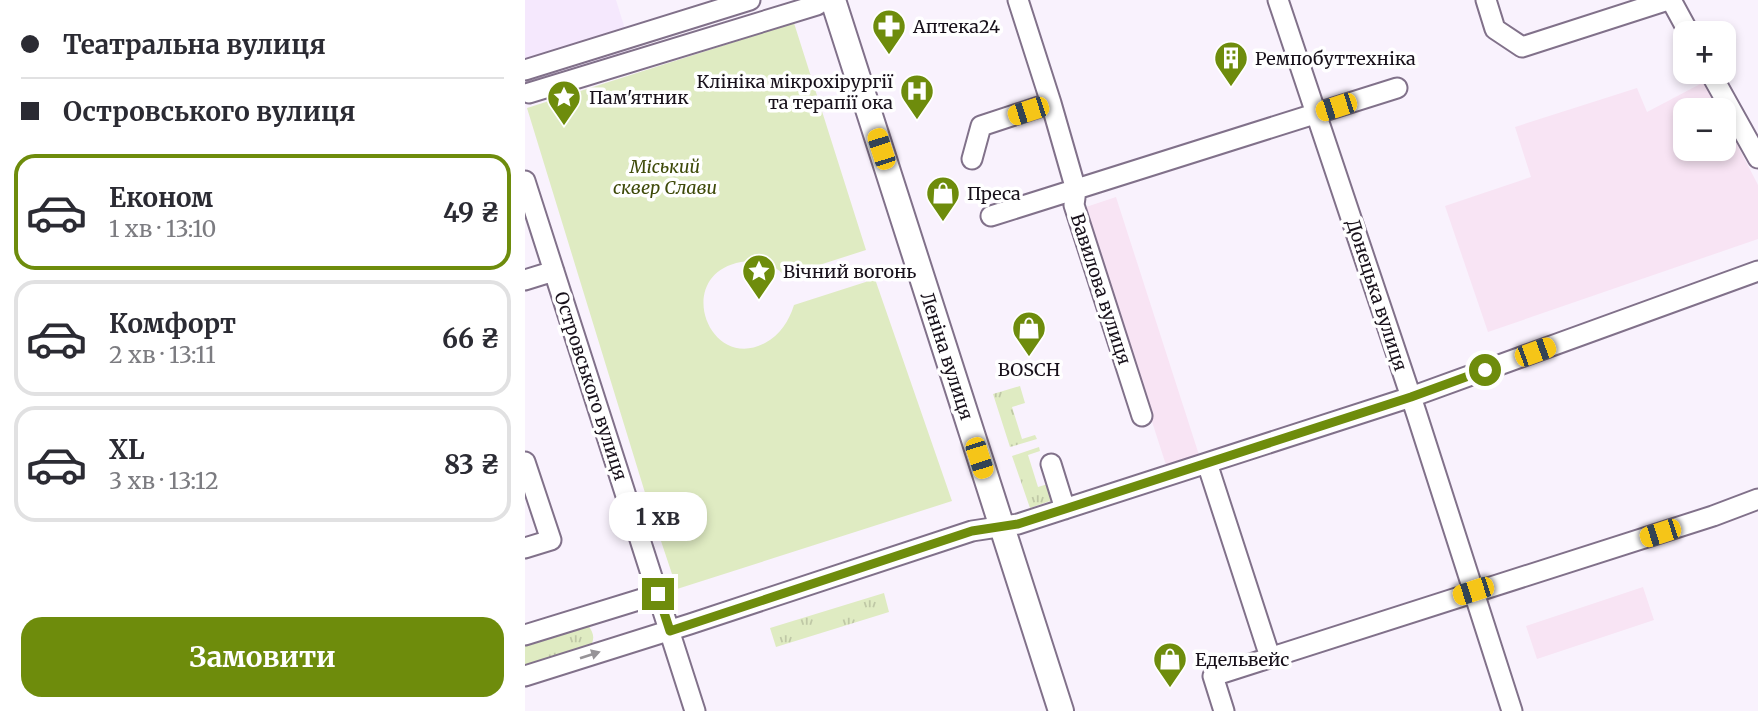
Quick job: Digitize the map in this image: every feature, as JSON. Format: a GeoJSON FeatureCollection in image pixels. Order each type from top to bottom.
{"type":"FeatureCollection","features":[{"type":"Feature","properties":{"kind":"main road","name":"Леніна вулиця"},"geometry":{"type":"LineString","coordinates":[[830,0],[1061,711]]}},
{"type":"Feature","properties":{"kind":"street"},"geometry":{"type":"LineString","coordinates":[[525,70],[750,0]]}},
{"type":"Feature","properties":{"kind":"street"},"geometry":{"type":"LineString","coordinates":[[529,93],[830,0]]}},
{"type":"Feature","properties":{"kind":"street","name":"Вавилова вулиця"},"geometry":{"type":"LineString","coordinates":[[1018,0],[1076,190],[1074,205],[1142,416]]}},
{"type":"Feature","properties":{"kind":"street","name":"Донецька вулиця"},"geometry":{"type":"LineString","coordinates":[[1278,0],[1411,397],[1512,711]]}},
{"type":"Feature","properties":{"kind":"street"},"geometry":{"type":"LineString","coordinates":[[1486,0],[1495,29],[1523,47],[1669,0],[1682,21]]}},
{"type":"Feature","properties":{"kind":"street"},"geometry":{"type":"LineString","coordinates":[[1717,84],[1758,158]]}},
{"type":"Feature","properties":{"kind":"street"},"geometry":{"type":"LineString","coordinates":[[991,216],[1397,88]]}},
{"type":"Feature","properties":{"kind":"street"},"geometry":{"type":"LineString","coordinates":[[972,159],[981,126],[1051,103]]}},
{"type":"Feature","properties":{"kind":"street","name":"Островського вулиця"},"geometry":{"type":"LineString","coordinates":[[525,181],[695,711]]}},
{"type":"Feature","properties":{"kind":"street"},"geometry":{"type":"LineString","coordinates":[[525,280],[554,271]]}},
{"type":"Feature","properties":{"kind":"street"},"geometry":{"type":"LineString","coordinates":[[525,676],[972,531],[1018,524],[1411,397],[1758,271]]}},
{"type":"Feature","properties":{"kind":"street"},"geometry":{"type":"LineString","coordinates":[[525,462],[551,540],[525,548]]}},
{"type":"Feature","properties":{"kind":"street"},"geometry":{"type":"LineString","coordinates":[[1207,463],[1270,657]]}},
{"type":"Feature","properties":{"kind":"street"},"geometry":{"type":"LineString","coordinates":[[1051,464],[1065,509]]}},
{"type":"Feature","properties":{"kind":"street"},"geometry":{"type":"LineString","coordinates":[[1224,711],[1213,676],[1713,516],[1758,499]]}},
{"type":"Feature","properties":{"kind":"street"},"geometry":{"type":"LineString","coordinates":[[525,635],[658,594]]}},
{"type":"Feature","properties":{"kind":"shaded area"},"geometry":{"type":"Polygon","coordinates":[[[525,0],[616,0],[637,68],[532,101],[525,79],[525,0]]]}},
{"type":"Feature","properties":{"kind":"shaded area"},"geometry":{"type":"Polygon","coordinates":[[[1705,84],[1713,98],[1674,98],[1705,84]]]}},
{"type":"Feature","properties":{"kind":"shaded area"},"geometry":{"type":"Polygon","coordinates":[[[1637,88],[1647,112],[1673,98],[1673,161],[1736,161],[1736,142],[1758,185],[1758,239],[1488,332],[1445,206],[1531,177],[1515,127],[1637,88]]]}},
{"type":"Feature","properties":{"kind":"shaded area"},"geometry":{"type":"Polygon","coordinates":[[[1116,197],[1199,455],[1166,465],[1083,208],[1116,197]]]}},
{"type":"Feature","properties":{"kind":"shaded area"},"geometry":{"type":"Polygon","coordinates":[[[1643,587],[1654,620],[1537,659],[1526,626],[1643,587]]]}},
{"type":"Feature","properties":{"kind":"green space","name":"Міський сквер Слави"},"geometry":{"type":"Polygon","coordinates":[[[794,23],[866,250],[785,276],[764,263],[752,261],[720,270],[708,284],[704,301],[706,319],[715,334],[728,345],[745,349],[765,343],[775,336],[787,322],[794,305],[875,279],[952,501],[677,589],[527,108],[794,23]]]}},
{"type":"Feature","properties":{"kind":"green space"},"geometry":{"type":"Polygon","coordinates":[[[1020,386],[1025,403],[1012,407],[1022,439],[1035,435],[1037,439],[1010,447],[993,394],[1020,386]]]}},
{"type":"Feature","properties":{"kind":"green space"},"geometry":{"type":"Polygon","coordinates":[[[1039,447],[1040,451],[1028,455],[1038,487],[1051,483],[1056,499],[1030,508],[1012,456],[1039,447]]]}},
{"type":"Feature","properties":{"kind":"green space"},"geometry":{"type":"Polygon","coordinates":[[[884,593],[889,612],[776,647],[770,628],[884,593]]]}},
{"type":"Feature","properties":{"kind":"green space"},"geometry":{"type":"Polygon","coordinates":[[[588,625],[593,638],[588,650],[525,670],[525,640],[588,625]]]}},
{"type":"Feature","properties":{"kind":"place","name":"Аптека24"},"geometry":{"type":"Point","coordinates":[889,56]}},
{"type":"Feature","properties":{"kind":"place","name":"Ремпобуттехніка"},"geometry":{"type":"Point","coordinates":[1231,88]}},
{"type":"Feature","properties":{"kind":"place","name":"Клініка мікрохірургії та терапії ока"},"geometry":{"type":"Point","coordinates":[917,121]}},
{"type":"Feature","properties":{"kind":"place","name":"Пам'ятник"},"geometry":{"type":"Point","coordinates":[564,127]}},
{"type":"Feature","properties":{"kind":"place","name":"Преса"},"geometry":{"type":"Point","coordinates":[943,223]}},
{"type":"Feature","properties":{"kind":"place","name":"Вічний вогонь"},"geometry":{"type":"Point","coordinates":[759,301]}},
{"type":"Feature","properties":{"kind":"place","name":"BOSCH"},"geometry":{"type":"Point","coordinates":[1029,358]}},
{"type":"Feature","properties":{"kind":"place","name":"Едельвейс"},"geometry":{"type":"Point","coordinates":[1170,689]}},
{"type":"Feature","properties":{"kind":"route"},"geometry":{"type":"LineString","coordinates":[[658,594],[670,631],[972,531],[1018,524],[1065,509],[1411,397],[1485,370]]}}]}
